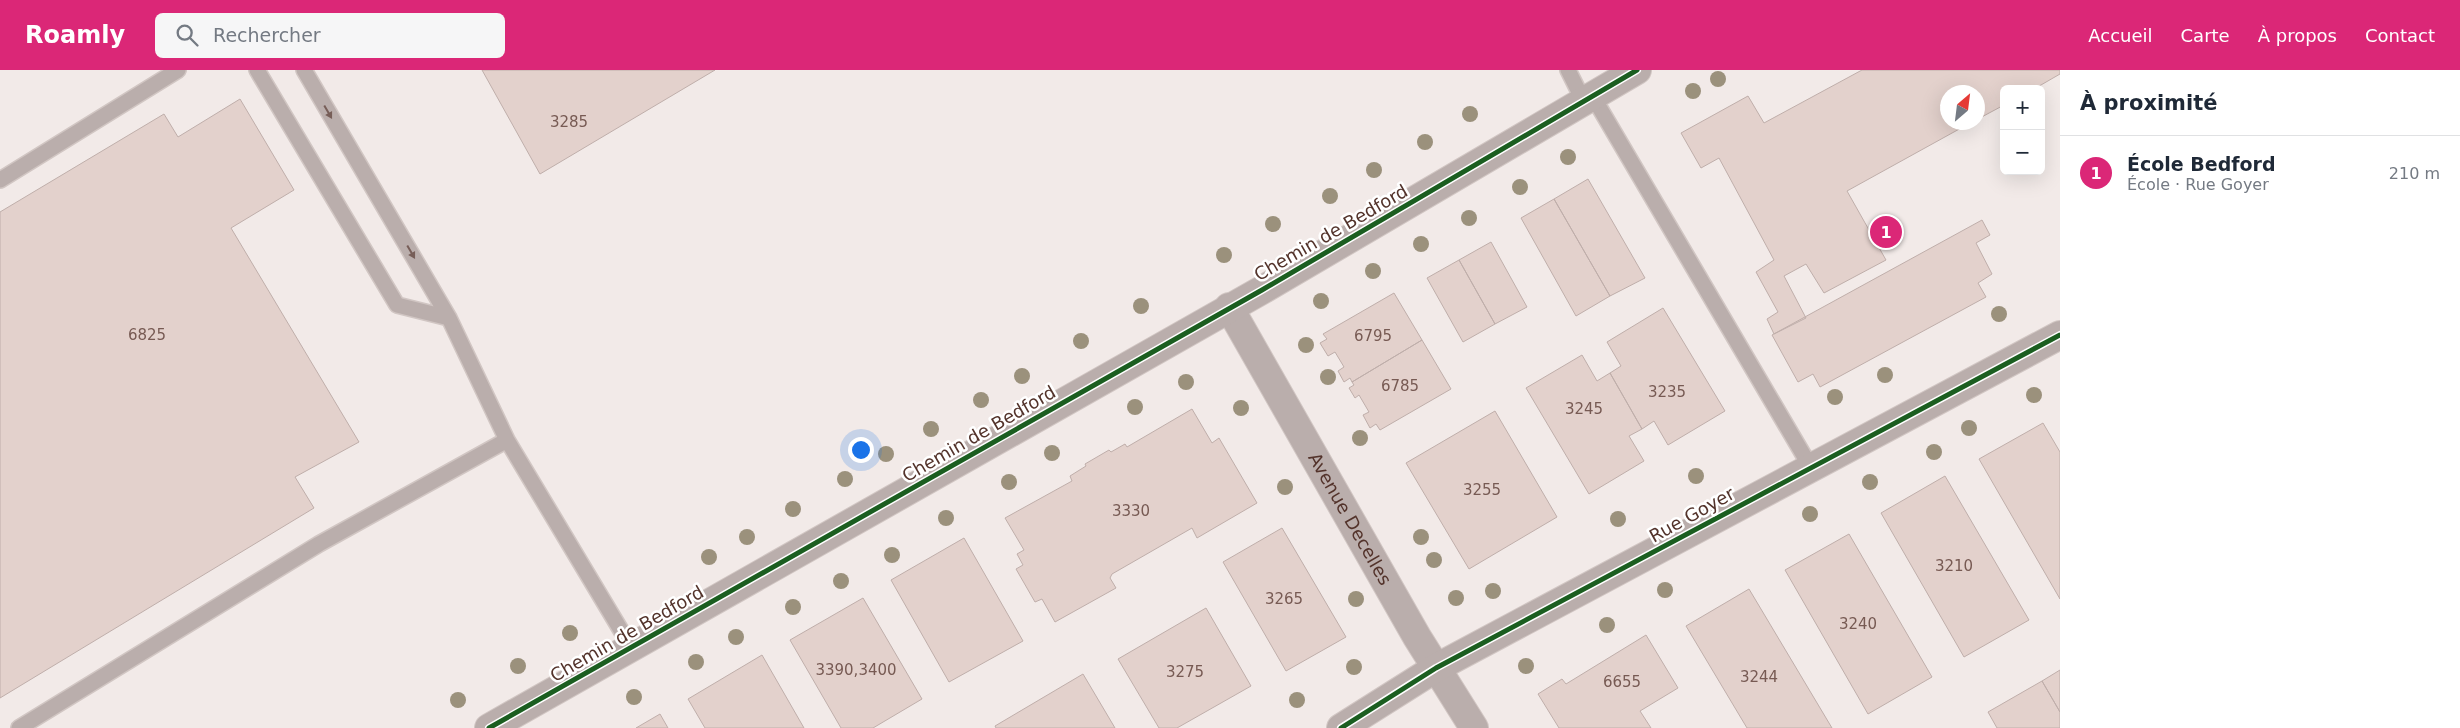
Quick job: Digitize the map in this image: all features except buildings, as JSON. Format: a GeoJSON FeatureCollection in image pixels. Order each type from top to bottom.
{"type":"FeatureCollection","features":[{"type":"Feature","properties":{"kind":"street","name":"Chemin de Bedford"},"geometry":{"type":"LineString","coordinates":[[489,728],[1229,307],[1637,70]]}},
{"type":"Feature","properties":{"kind":"street","name":"Avenue Decelles"},"geometry":{"type":"LineString","coordinates":[[1229,307],[1436,668],[1474,728]]}},
{"type":"Feature","properties":{"kind":"street","name":"Rue Goyer"},"geometry":{"type":"LineString","coordinates":[[1341,728],[1436,668],[1810,466],[2060,335]]}},
{"type":"Feature","properties":{"kind":"lane"},"geometry":{"type":"LineString","coordinates":[[0,180],[178,70]]}},
{"type":"Feature","properties":{"kind":"lane"},"geometry":{"type":"LineString","coordinates":[[257,70],[397,305],[449,318]]}},
{"type":"Feature","properties":{"kind":"lane"},"geometry":{"type":"LineString","coordinates":[[304,70],[449,318],[507,440],[631,647]]}},
{"type":"Feature","properties":{"kind":"lane"},"geometry":{"type":"LineString","coordinates":[[1568,70],[1588,97],[1810,466]]}},
{"type":"Feature","properties":{"kind":"lane"},"geometry":{"type":"LineString","coordinates":[[19,728],[319,544],[507,440]]}},
{"type":"Feature","properties":{"kind":"cycle path"},"geometry":{"type":"LineString","coordinates":[[489,728],[1262,290],[1637,70]]}},
{"type":"Feature","properties":{"kind":"cycle path"},"geometry":{"type":"LineString","coordinates":[[1341,728],[1436,668],[2060,335]]}},
{"type":"Feature","properties":{"kind":"place","name":"École Bedford"},"geometry":{"type":"Point","coordinates":[1886,232]}}]}
